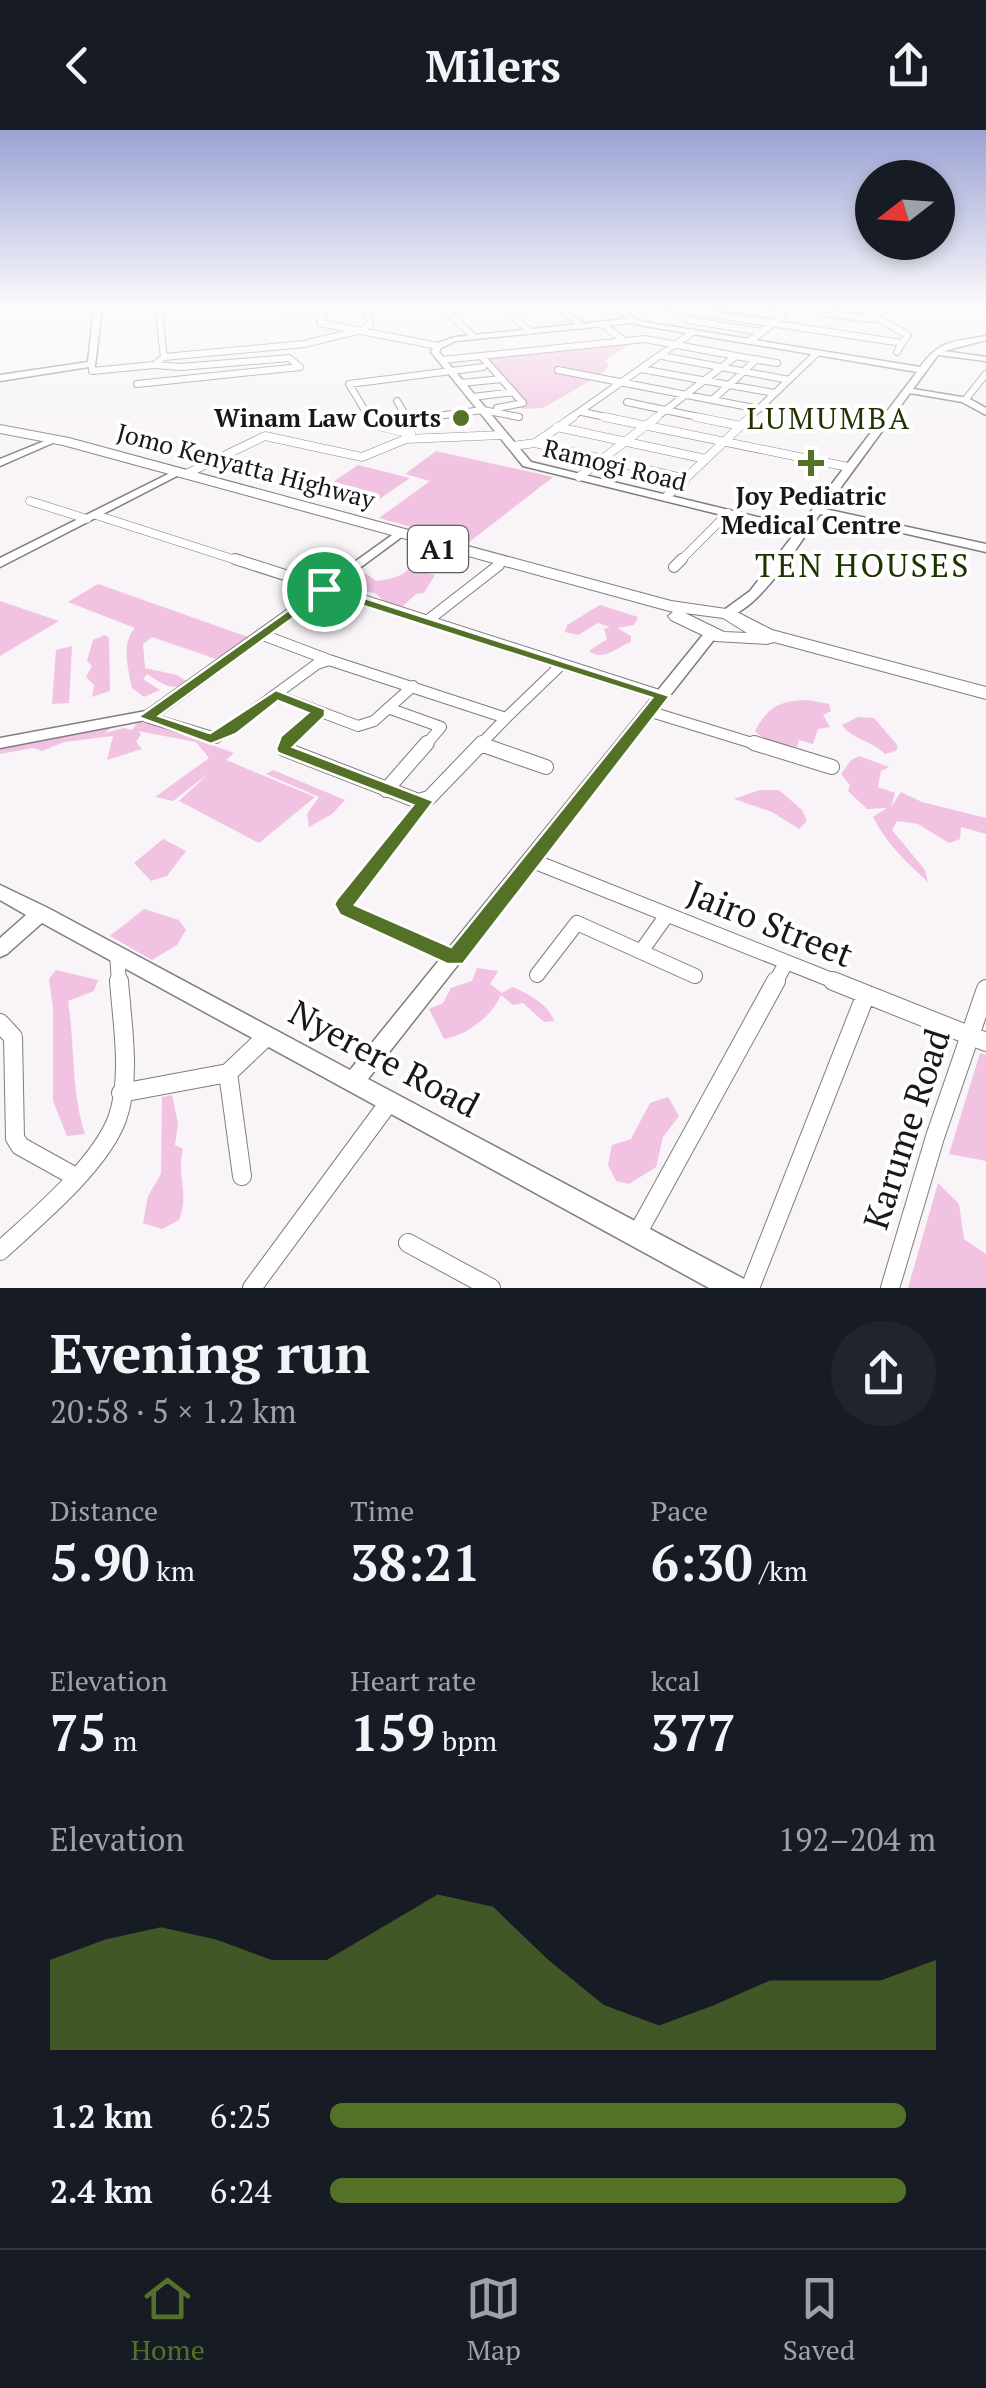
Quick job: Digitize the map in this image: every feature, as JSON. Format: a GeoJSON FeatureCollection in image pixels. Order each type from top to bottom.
{"type":"FeatureCollection","features":[{"type":"Feature","properties":{"kind":"highway","name":"Jomo Kenyatta Highway"},"geometry":{"type":"LineString","coordinates":[[0,430],[180,474],[608,590],[764,638],[986,696]]}},
{"type":"Feature","properties":{"kind":"highway","name":"Jomo Kenyatta Highway"},"geometry":{"type":"LineString","coordinates":[[0,430],[64,441],[394,537],[725,626]]}},
{"type":"Feature","properties":{"kind":"main road","name":"Ramogi Road"},"geometry":{"type":"LineString","coordinates":[[443,361],[527,464],[800,531]]}},
{"type":"Feature","properties":{"kind":"main road"},"geometry":{"type":"LineString","coordinates":[[869,361],[920,370]]}},
{"type":"Feature","properties":{"kind":"main road"},"geometry":{"type":"LineString","coordinates":[[354,1081],[533,861],[648,711],[725,626],[928,361]]}},
{"type":"Feature","properties":{"kind":"main road"},"geometry":{"type":"LineString","coordinates":[[0,378],[92,364]]}},
{"type":"Feature","properties":{"kind":"main road"},"geometry":{"type":"LineString","coordinates":[[906,390],[964,400],[986,412]]}},
{"type":"Feature","properties":{"kind":"main road"},"geometry":{"type":"LineString","coordinates":[[0,463],[50,442]]}},
{"type":"Feature","properties":{"kind":"main road"},"geometry":{"type":"LineString","coordinates":[[0,563],[180,474]]}},
{"type":"Feature","properties":{"kind":"main road"},"geometry":{"type":"LineString","coordinates":[[816,510],[986,548]]}},
{"type":"Feature","properties":{"kind":"main road"},"geometry":{"type":"LineString","coordinates":[[0,743],[146,717],[394,537]]}},
{"type":"Feature","properties":{"kind":"main road","name":"Nyerere Road"},"geometry":{"type":"LineString","coordinates":[[0,892],[735,1288]]}},
{"type":"Feature","properties":{"kind":"main road"},"geometry":{"type":"LineString","coordinates":[[0,949],[41,912]]}},
{"type":"Feature","properties":{"kind":"street"},"geometry":{"type":"LineString","coordinates":[[155,364],[159,361]]}},
{"type":"Feature","properties":{"kind":"street"},"geometry":{"type":"LineString","coordinates":[[92,364],[92,371],[155,364],[172,368],[254,361]]}},
{"type":"Feature","properties":{"kind":"street"},"geometry":{"type":"LineString","coordinates":[[137,384],[300,367],[293,361]]}},
{"type":"Feature","properties":{"kind":"street"},"geometry":{"type":"LineString","coordinates":[[535,443],[654,361]]}},
{"type":"Feature","properties":{"kind":"street"},"geometry":{"type":"LineString","coordinates":[[687,361],[789,380]]}},
{"type":"Feature","properties":{"kind":"street"},"geometry":{"type":"LineString","coordinates":[[579,477],[730,361]]}},
{"type":"Feature","properties":{"kind":"street"},"geometry":{"type":"LineString","coordinates":[[712,400],[755,361]]}},
{"type":"Feature","properties":{"kind":"street"},"geometry":{"type":"LineString","coordinates":[[771,361],[777,362]]}},
{"type":"Feature","properties":{"kind":"street"},"geometry":{"type":"LineString","coordinates":[[666,497],[809,361]]}},
{"type":"Feature","properties":{"kind":"street"},"geometry":{"type":"LineString","coordinates":[[397,401],[408,418],[522,404],[483,363],[348,385],[375,426],[434,439]]}},
{"type":"Feature","properties":{"kind":"street"},"geometry":{"type":"LineString","coordinates":[[558,370],[759,409]]}},
{"type":"Feature","properties":{"kind":"street"},"geometry":{"type":"LineString","coordinates":[[641,370],[775,394]]}},
{"type":"Feature","properties":{"kind":"street"},"geometry":{"type":"LineString","coordinates":[[964,400],[986,374]]}},
{"type":"Feature","properties":{"kind":"street"},"geometry":{"type":"LineString","coordinates":[[461,383],[502,379]]}},
{"type":"Feature","properties":{"kind":"street"},"geometry":{"type":"LineString","coordinates":[[975,389],[986,390]]}},
{"type":"Feature","properties":{"kind":"street"},"geometry":{"type":"LineString","coordinates":[[582,454],[662,390]]}},
{"type":"Feature","properties":{"kind":"street"},"geometry":{"type":"LineString","coordinates":[[472,397],[514,392]]}},
{"type":"Feature","properties":{"kind":"street"},"geometry":{"type":"LineString","coordinates":[[627,402],[741,426]]}},
{"type":"Feature","properties":{"kind":"street"},"geometry":{"type":"LineString","coordinates":[[482,410],[519,416]]}},
{"type":"Feature","properties":{"kind":"street"},"geometry":{"type":"LineString","coordinates":[[582,412],[848,466]]}},
{"type":"Feature","properties":{"kind":"street"},"geometry":{"type":"LineString","coordinates":[[556,428],[706,459]]}},
{"type":"Feature","properties":{"kind":"street"},"geometry":{"type":"LineString","coordinates":[[180,474],[265,436],[362,457],[406,438],[503,435]]}},
{"type":"Feature","properties":{"kind":"street"},"geometry":{"type":"LineString","coordinates":[[512,446],[535,443],[686,478]]}},
{"type":"Feature","properties":{"kind":"street"},"geometry":{"type":"LineString","coordinates":[[30,500],[662,696]]}},
{"type":"Feature","properties":{"kind":"street"},"geometry":{"type":"LineString","coordinates":[[674,567],[728,512]]}},
{"type":"Feature","properties":{"kind":"street"},"geometry":{"type":"LineString","coordinates":[[427,622],[499,565]]}},
{"type":"Feature","properties":{"kind":"street"},"geometry":{"type":"LineString","coordinates":[[263,635],[506,718]]}},
{"type":"Feature","properties":{"kind":"street"},"geometry":{"type":"LineString","coordinates":[[146,717],[216,738],[317,664],[329,660]]}},
{"type":"Feature","properties":{"kind":"street"},"geometry":{"type":"LineString","coordinates":[[455,958],[347,910],[344,904],[425,801],[562,664]]}},
{"type":"Feature","properties":{"kind":"street"},"geometry":{"type":"LineString","coordinates":[[276,695],[358,726],[374,720],[412,686]]}},
{"type":"Feature","properties":{"kind":"street"},"geometry":{"type":"LineString","coordinates":[[386,790],[441,726],[388,708]]}},
{"type":"Feature","properties":{"kind":"street"},"geometry":{"type":"LineString","coordinates":[[648,711],[832,767]]}},
{"type":"Feature","properties":{"kind":"street"},"geometry":{"type":"LineString","coordinates":[[319,712],[287,740],[284,749],[386,790],[425,801]]}},
{"type":"Feature","properties":{"kind":"street"},"geometry":{"type":"LineString","coordinates":[[483,744],[546,767]]}},
{"type":"Feature","properties":{"kind":"street","name":"Jairo Street"},"geometry":{"type":"LineString","coordinates":[[533,861],[979,1039]]}},
{"type":"Feature","properties":{"kind":"street"},"geometry":{"type":"LineString","coordinates":[[642,950],[667,915]]}},
{"type":"Feature","properties":{"kind":"street"},"geometry":{"type":"LineString","coordinates":[[537,975],[577,923],[695,976]]}},
{"type":"Feature","properties":{"kind":"street"},"geometry":{"type":"LineString","coordinates":[[0,1252],[48,1206],[115,1124],[121,1093],[118,953]]}},
{"type":"Feature","properties":{"kind":"street"},"geometry":{"type":"LineString","coordinates":[[636,1234],[786,962]]}},
{"type":"Feature","properties":{"kind":"street","name":"Karume Road"},"geometry":{"type":"LineString","coordinates":[[890,1288],[935,1137],[979,1039],[986,989]]}},
{"type":"Feature","properties":{"kind":"street"},"geometry":{"type":"LineString","coordinates":[[750,1288],[866,994]]}},
{"type":"Feature","properties":{"kind":"street"},"geometry":{"type":"LineString","coordinates":[[0,1022],[13,1038],[6,1083],[14,1138],[20,1146],[74,1176]]}},
{"type":"Feature","properties":{"kind":"street"},"geometry":{"type":"LineString","coordinates":[[121,1093],[228,1073],[267,1036]]}},
{"type":"Feature","properties":{"kind":"street"},"geometry":{"type":"LineString","coordinates":[[228,1073],[242,1176]]}},
{"type":"Feature","properties":{"kind":"street"},"geometry":{"type":"LineString","coordinates":[[252,1288],[390,1101]]}},
{"type":"Feature","properties":{"kind":"street"},"geometry":{"type":"LineString","coordinates":[[408,1243],[492,1288]]}},
{"type":"Feature","properties":{"kind":"shaded area"},"geometry":{"type":"Polygon","coordinates":[[[480,361],[605,361],[609,365],[602,374],[543,408],[522,409],[480,361]]]}},
{"type":"Feature","properties":{"kind":"shaded area"},"geometry":{"type":"Polygon","coordinates":[[[436,451],[553,477],[468,543],[379,518],[430,481],[405,474],[436,451]]]}},
{"type":"Feature","properties":{"kind":"shaded area"},"geometry":{"type":"Polygon","coordinates":[[[358,465],[410,478],[368,507],[317,493],[358,465]]]}},
{"type":"Feature","properties":{"kind":"shaded area"},"geometry":{"type":"Polygon","coordinates":[[[410,568],[435,575],[424,593],[416,594],[403,606],[387,604],[375,593],[341,588],[365,573],[376,581],[399,576],[410,568]]]}},
{"type":"Feature","properties":{"kind":"shaded area"},"geometry":{"type":"Polygon","coordinates":[[[98,584],[248,637],[216,659],[152,637],[143,644],[145,668],[177,675],[188,682],[172,687],[147,674],[143,679],[160,690],[144,697],[132,688],[128,664],[128,641],[135,628],[68,602],[98,584]]]}},
{"type":"Feature","properties":{"kind":"shaded area"},"geometry":{"type":"Polygon","coordinates":[[[0,601],[59,621],[0,656],[0,601]]]}},
{"type":"Feature","properties":{"kind":"shaded area"},"geometry":{"type":"Polygon","coordinates":[[[600,605],[638,617],[634,625],[617,628],[631,636],[631,642],[600,655],[589,651],[607,639],[604,629],[610,627],[598,623],[578,635],[565,632],[567,625],[600,605]]]}},
{"type":"Feature","properties":{"kind":"shaded area"},"geometry":{"type":"Polygon","coordinates":[[[105,635],[109,638],[110,691],[92,697],[94,685],[86,677],[92,666],[87,661],[93,640],[105,635]]]}},
{"type":"Feature","properties":{"kind":"shaded area"},"geometry":{"type":"Polygon","coordinates":[[[72,646],[69,703],[52,704],[56,650],[72,646]]]}},
{"type":"Feature","properties":{"kind":"shaded area"},"geometry":{"type":"Polygon","coordinates":[[[808,700],[829,704],[831,711],[823,715],[830,727],[818,729],[813,744],[799,740],[797,747],[780,744],[755,731],[776,706],[808,700]]]}},
{"type":"Feature","properties":{"kind":"shaded area"},"geometry":{"type":"Polygon","coordinates":[[[858,717],[874,718],[898,746],[896,751],[885,754],[842,725],[858,717]]]}},
{"type":"Feature","properties":{"kind":"shaded area"},"geometry":{"type":"Polygon","coordinates":[[[138,722],[234,753],[226,760],[315,797],[259,843],[179,801],[209,773],[173,801],[155,797],[209,758],[196,742],[138,731],[141,734],[136,742],[142,749],[107,760],[113,736],[64,742],[42,751],[33,748],[0,754],[0,746],[112,727],[105,733],[132,730],[138,722]]]}},
{"type":"Feature","properties":{"kind":"shaded area"},"geometry":{"type":"Polygon","coordinates":[[[859,756],[889,767],[881,771],[878,787],[895,793],[891,807],[901,792],[922,802],[986,818],[986,834],[961,827],[960,839],[949,843],[918,824],[897,821],[892,830],[925,870],[928,882],[898,852],[873,817],[887,808],[867,809],[848,791],[850,785],[841,774],[859,756]]]}},
{"type":"Feature","properties":{"kind":"shaded area"},"geometry":{"type":"Polygon","coordinates":[[[273,770],[345,800],[332,814],[309,827],[307,814],[319,797],[266,774],[273,770]]]}},
{"type":"Feature","properties":{"kind":"shaded area"},"geometry":{"type":"Polygon","coordinates":[[[760,790],[779,790],[802,810],[807,821],[799,829],[772,812],[734,799],[760,790]]]}},
{"type":"Feature","properties":{"kind":"shaded area"},"geometry":{"type":"Polygon","coordinates":[[[163,839],[186,851],[167,876],[151,881],[134,863],[163,839]]]}},
{"type":"Feature","properties":{"kind":"shaded area"},"geometry":{"type":"Polygon","coordinates":[[[144,909],[179,920],[186,930],[177,945],[152,960],[110,936],[144,909]]]}},
{"type":"Feature","properties":{"kind":"shaded area"},"geometry":{"type":"Polygon","coordinates":[[[477,968],[498,971],[490,984],[502,993],[512,987],[531,996],[548,1010],[554,1021],[544,1022],[523,1003],[513,1005],[501,995],[478,1023],[444,1039],[429,1009],[443,1003],[451,988],[472,981],[477,968]]]}},
{"type":"Feature","properties":{"kind":"shaded area"},"geometry":{"type":"Polygon","coordinates":[[[56,970],[98,980],[94,991],[68,1001],[77,1101],[85,1134],[67,1136],[53,1101],[53,1008],[49,979],[56,970]]]}},
{"type":"Feature","properties":{"kind":"shaded area"},"geometry":{"type":"Polygon","coordinates":[[[980,1053],[986,1055],[986,1161],[949,1154],[980,1053]]]}},
{"type":"Feature","properties":{"kind":"shaded area"},"geometry":{"type":"Polygon","coordinates":[[[172,1095],[178,1123],[175,1145],[183,1149],[183,1201],[179,1220],[162,1229],[143,1223],[148,1196],[161,1174],[162,1097],[172,1095]]]}},
{"type":"Feature","properties":{"kind":"shaded area"},"geometry":{"type":"Polygon","coordinates":[[[668,1097],[679,1116],[663,1137],[656,1167],[629,1184],[616,1181],[608,1165],[612,1145],[631,1139],[650,1103],[668,1097]]]}},
{"type":"Feature","properties":{"kind":"shaded area"},"geometry":{"type":"Polygon","coordinates":[[[938,1183],[959,1204],[964,1239],[986,1254],[986,1288],[908,1288],[938,1183]]]}},
{"type":"Feature","properties":{"kind":"place","name":"Winam Law Courts"},"geometry":{"type":"Point","coordinates":[461,418]}},
{"type":"Feature","properties":{"kind":"place","name":"Joy Pediatric Medical Centre"},"geometry":{"type":"Point","coordinates":[811,463]}},
{"type":"Feature","properties":{"kind":"district","name":"LUMUMBA"},"geometry":{"type":"Point","coordinates":[829,419]}},
{"type":"Feature","properties":{"kind":"district","name":"TEN HOUSES"},"geometry":{"type":"Point","coordinates":[863,566]}},
{"type":"Feature","properties":{"kind":"route"},"geometry":{"type":"LineString","coordinates":[[324,589],[662,696],[455,958],[347,910],[344,904],[425,801],[404,797],[284,749],[287,740],[319,712],[276,695],[230,730],[211,739],[146,717],[324,589]]}}]}
